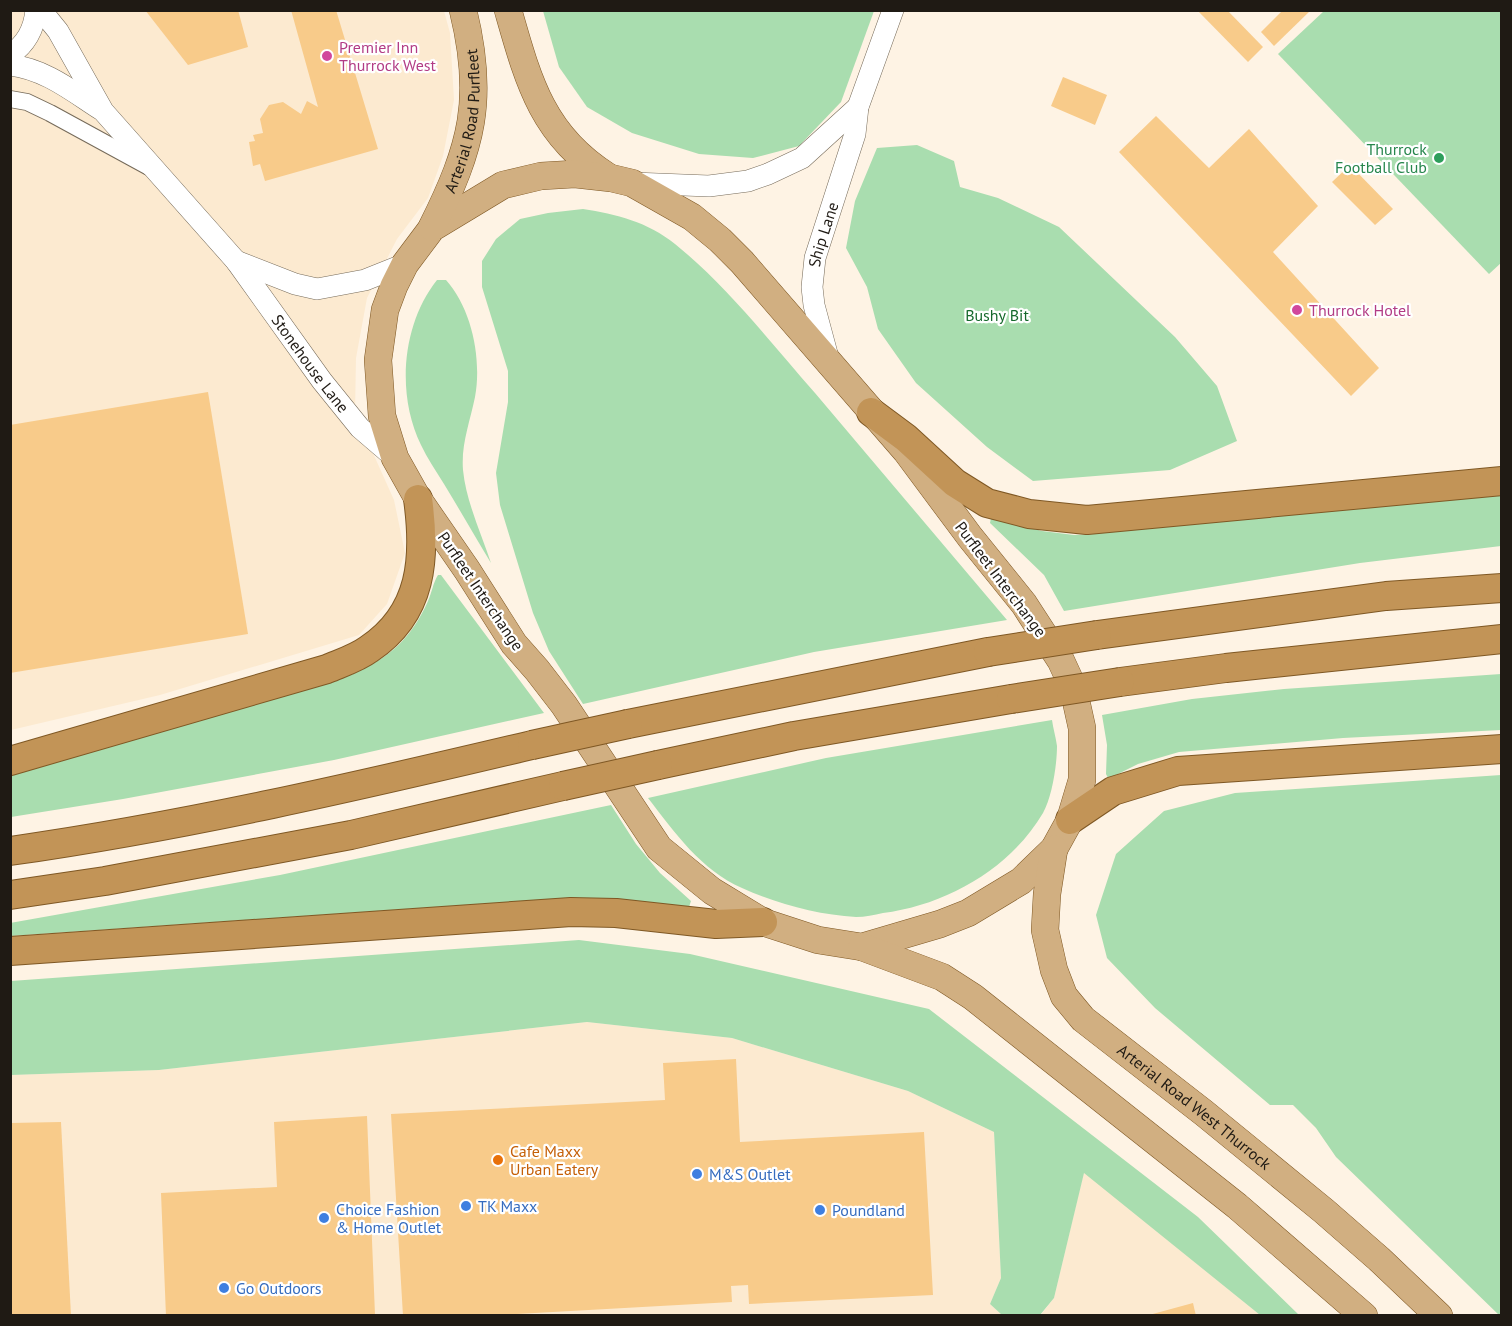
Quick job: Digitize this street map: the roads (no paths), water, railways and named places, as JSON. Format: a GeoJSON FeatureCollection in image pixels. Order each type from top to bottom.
{"type":"FeatureCollection","features":[{"type":"Feature","properties":{"kind":"highway"},"geometry":{"type":"LineString","coordinates":[[871,412],[906,438],[956,483],[979,498],[987,503],[1029,514],[1087,520],[1502,481]]}},
{"type":"Feature","properties":{"kind":"highway"},"geometry":{"type":"LineString","coordinates":[[10,761],[327,669],[369,650],[387,636],[399,622],[418,584],[422,542],[418,499]]}},
{"type":"Feature","properties":{"kind":"highway"},"geometry":{"type":"LineString","coordinates":[[10,851],[108,837],[310,796],[628,724],[988,652],[1386,596],[1502,588]]}},
{"type":"Feature","properties":{"kind":"highway"},"geometry":{"type":"LineString","coordinates":[[10,895],[105,881],[340,837],[794,736],[1120,682],[1474,640],[1502,639]]}},
{"type":"Feature","properties":{"kind":"highway"},"geometry":{"type":"LineString","coordinates":[[1071,820],[1113,791],[1178,771],[1502,749]]}},
{"type":"Feature","properties":{"kind":"highway"},"geometry":{"type":"LineString","coordinates":[[10,951],[571,912],[616,913],[716,924],[764,922]]}},
{"type":"Feature","properties":{"kind":"main road","name":"Arterial Road Purfleet"},"geometry":{"type":"LineString","coordinates":[[432,228],[452,188],[464,156],[474,109],[474,68],[463,10]]}},
{"type":"Feature","properties":{"kind":"main road"},"geometry":{"type":"LineString","coordinates":[[508,10],[530,83],[540,106],[578,154],[622,181]]}},
{"type":"Feature","properties":{"kind":"main road","name":"Purfleet Interchange"},"geometry":{"type":"LineString","coordinates":[[575,174],[622,181],[692,217],[742,262],[906,452],[1024,604],[1061,661],[1073,687],[1082,728],[1082,780],[1071,820],[1054,849],[1021,881],[968,913],[940,924],[862,947],[818,940],[764,922],[712,891],[659,848],[564,705],[514,644],[418,499],[395,458],[382,416],[378,360],[385,310],[405,264],[432,228],[504,185],[553,175],[575,174]]}},
{"type":"Feature","properties":{"kind":"main road","name":"Arterial Road West Thurrock"},"geometry":{"type":"LineString","coordinates":[[1054,849],[1047,894],[1045,930],[1054,970],[1064,996],[1083,1019],[1204,1113],[1348,1231],[1439,1316]]}},
{"type":"Feature","properties":{"kind":"main road"},"geometry":{"type":"LineString","coordinates":[[862,947],[942,977],[973,997],[1237,1206],[1364,1316]]}},
{"type":"Feature","properties":{"kind":"street"},"geometry":{"type":"LineString","coordinates":[[10,55],[20,48],[29,35],[36,10]]}},
{"type":"Feature","properties":{"kind":"street","name":"Stonehouse Lane"},"geometry":{"type":"LineString","coordinates":[[41,10],[58,31],[103,111],[236,261],[322,381],[360,428],[395,458]]}},
{"type":"Feature","properties":{"kind":"street","name":"Ship Lane"},"geometry":{"type":"LineString","coordinates":[[830,364],[814,305],[813,267],[855,134],[858,106],[893,10]]}},
{"type":"Feature","properties":{"kind":"street","name":"Stonehouse Lane"},"geometry":{"type":"LineString","coordinates":[[10,65],[46,75],[103,111]]}},
{"type":"Feature","properties":{"kind":"street"},"geometry":{"type":"LineString","coordinates":[[10,99],[39,107],[155,170]]}},
{"type":"Feature","properties":{"kind":"street","name":"Ship Lane"},"geometry":{"type":"LineString","coordinates":[[622,181],[709,186],[748,181],[802,158],[858,106]]}},
{"type":"Feature","properties":{"kind":"street","name":"Stonehouse Lane"},"geometry":{"type":"LineString","coordinates":[[236,261],[295,284],[317,289],[365,280],[405,264]]}},
{"type":"Feature","properties":{"kind":"place","name":"Premier Inn Thurrock West"},"geometry":{"type":"Point","coordinates":[327,56]}},
{"type":"Feature","properties":{"kind":"place","name":"Thurrock Football Club"},"geometry":{"type":"Point","coordinates":[1439,158]}},
{"type":"Feature","properties":{"kind":"place","name":"Thurrock Hotel"},"geometry":{"type":"Point","coordinates":[1297,310]}},
{"type":"Feature","properties":{"kind":"place","name":"Cafe Maxx Urban Eatery"},"geometry":{"type":"Point","coordinates":[498,1160]}},
{"type":"Feature","properties":{"kind":"place","name":"M&S Outlet"},"geometry":{"type":"Point","coordinates":[697,1174]}},
{"type":"Feature","properties":{"kind":"place","name":"TK Maxx"},"geometry":{"type":"Point","coordinates":[466,1206]}},
{"type":"Feature","properties":{"kind":"place","name":"Poundland"},"geometry":{"type":"Point","coordinates":[820,1210]}},
{"type":"Feature","properties":{"kind":"place","name":"Choice Fashion & Home Outlet"},"geometry":{"type":"Point","coordinates":[324,1218]}},
{"type":"Feature","properties":{"kind":"place","name":"Go Outdoors"},"geometry":{"type":"Point","coordinates":[224,1288]}},
{"type":"Feature","properties":{"kind":"park label","name":"Bushy Bit"},"geometry":{"type":"Point","coordinates":[997,315]}}]}
